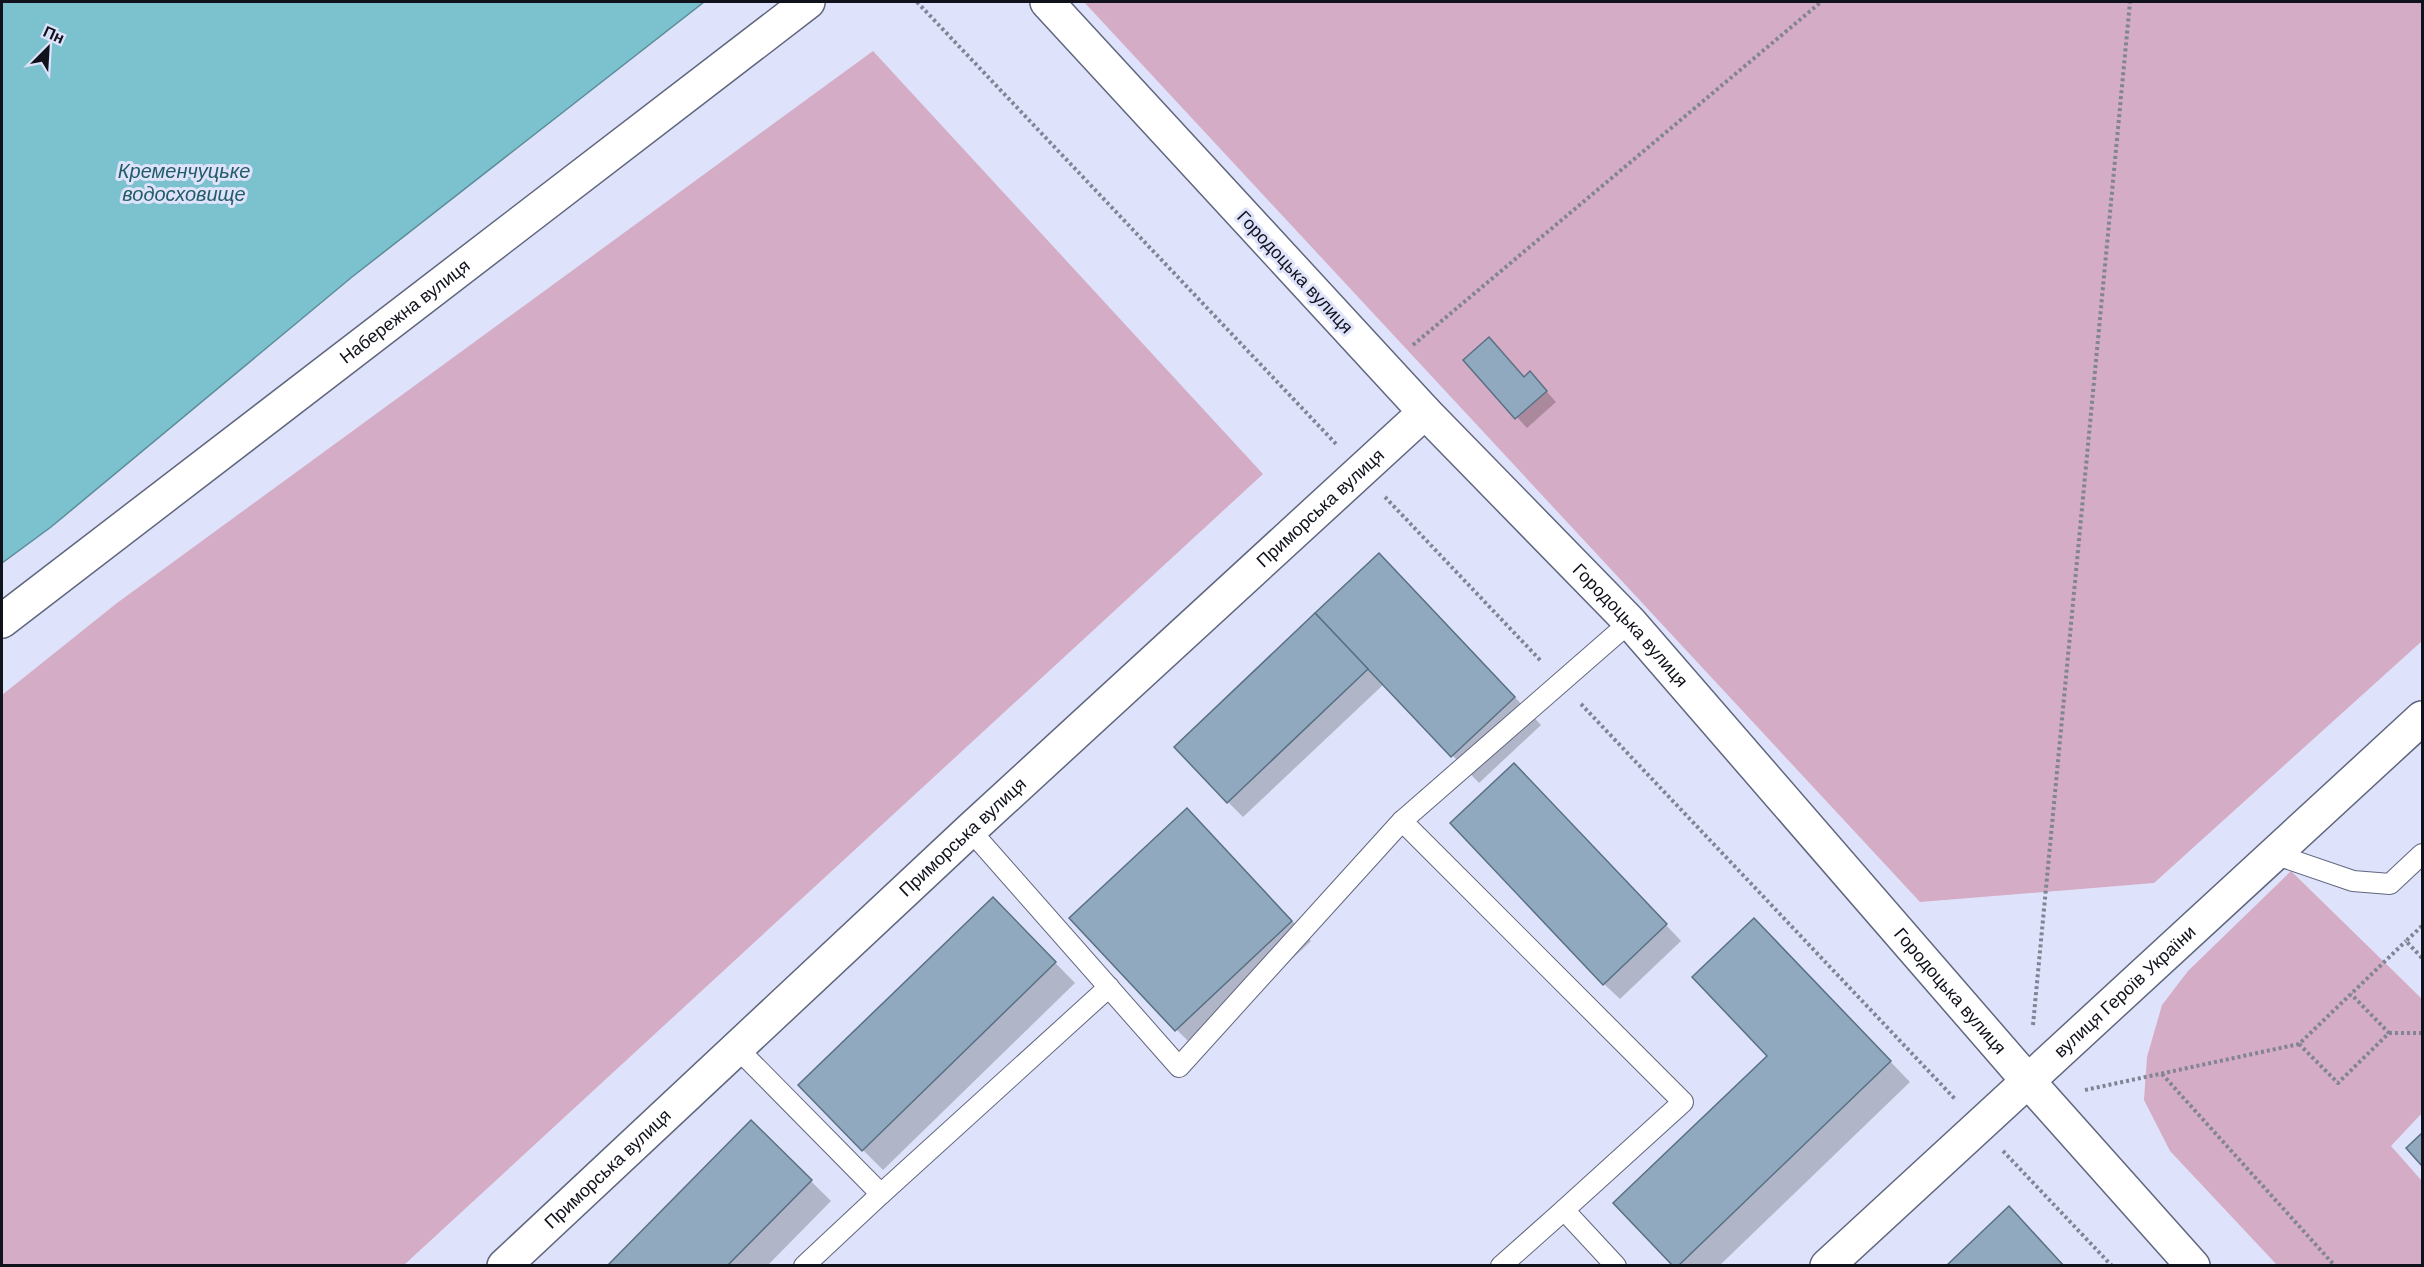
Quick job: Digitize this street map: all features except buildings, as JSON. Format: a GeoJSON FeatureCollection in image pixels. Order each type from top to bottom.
{"type":"FeatureCollection","features":[{"type":"Feature","properties":{"kind":"street","name":"Набережна вулиця"},"geometry":{"type":"LineString","coordinates":[[2,621],[808,2]]}},
{"type":"Feature","properties":{"kind":"street","name":"Городоцька вулиця"},"geometry":{"type":"LineString","coordinates":[[1047,2],[1425,412],[1630,622],[2036,1090],[2193,1266]]}},
{"type":"Feature","properties":{"kind":"street","name":"Приморська вулиця"},"geometry":{"type":"LineString","coordinates":[[504,1266],[970,830],[1425,412]]}},
{"type":"Feature","properties":{"kind":"street","name":"вулиця Героїв України"},"geometry":{"type":"LineString","coordinates":[[1827,1266],[1979,1125],[2036,1090],[2274,854],[2422,718]]}},
{"type":"Feature","properties":{"kind":"lane"},"geometry":{"type":"LineString","coordinates":[[970,830],[1179,1067],[1402,821],[1630,622]]}},
{"type":"Feature","properties":{"kind":"lane"},"geometry":{"type":"LineString","coordinates":[[1402,821],[1683,1102],[1501,1266]]}},
{"type":"Feature","properties":{"kind":"lane"},"geometry":{"type":"LineString","coordinates":[[2274,854],[2353,881],[2390,884],[2422,854]]}},
{"type":"Feature","properties":{"kind":"lane"},"geometry":{"type":"LineString","coordinates":[[804,1266],[1109,987]]}},
{"type":"Feature","properties":{"kind":"lane"},"geometry":{"type":"LineString","coordinates":[[737,1048],[881,1194]]}},
{"type":"Feature","properties":{"kind":"lane"},"geometry":{"type":"LineString","coordinates":[[1564,1210],[1616,1266]]}},
{"type":"Feature","properties":{"kind":"path"},"geometry":{"type":"LineString","coordinates":[[917,2],[2112,1266]]}},
{"type":"Feature","properties":{"kind":"path"},"geometry":{"type":"LineString","coordinates":[[1385,369],[1821,2]]}},
{"type":"Feature","properties":{"kind":"path"},"geometry":{"type":"LineString","coordinates":[[2130,2],[2036,1090],[2162,1073],[2299,1044],[2422,926]]}},
{"type":"Feature","properties":{"kind":"path"},"geometry":{"type":"LineString","coordinates":[[2406,941],[2422,958]]}},
{"type":"Feature","properties":{"kind":"path"},"geometry":{"type":"LineString","coordinates":[[2351,994],[2390,1033]]}},
{"type":"Feature","properties":{"kind":"path"},"geometry":{"type":"LineString","coordinates":[[2299,1044],[2338,1083],[2390,1033],[2422,1033]]}},
{"type":"Feature","properties":{"kind":"path"},"geometry":{"type":"LineString","coordinates":[[2162,1073],[2335,1266]]}},
{"type":"Feature","properties":{"kind":"shaded area"},"geometry":{"type":"Polygon","coordinates":[[[1084,2],[2422,2],[2422,641],[2154,883],[1920,902],[1084,2]]]}},
{"type":"Feature","properties":{"kind":"shaded area"},"geometry":{"type":"Polygon","coordinates":[[[873,51],[1263,474],[404,1265],[2,1265],[2,695],[117,603],[873,51]]]}},
{"type":"Feature","properties":{"kind":"shaded area"},"geometry":{"type":"Polygon","coordinates":[[[2291,871],[2422,999],[2422,1113],[2391,1146],[2422,1181],[2422,1265],[2277,1265],[2170,1151],[2144,1100],[2147,1057],[2162,1005],[2188,971],[2291,871]]]}},
{"type":"Feature","properties":{"kind":"water","name":"Кременчуцьке водосховище"},"geometry":{"type":"Polygon","coordinates":[[[2,2],[704,2],[352,277],[51,527],[2,563],[2,2]]]}}]}
